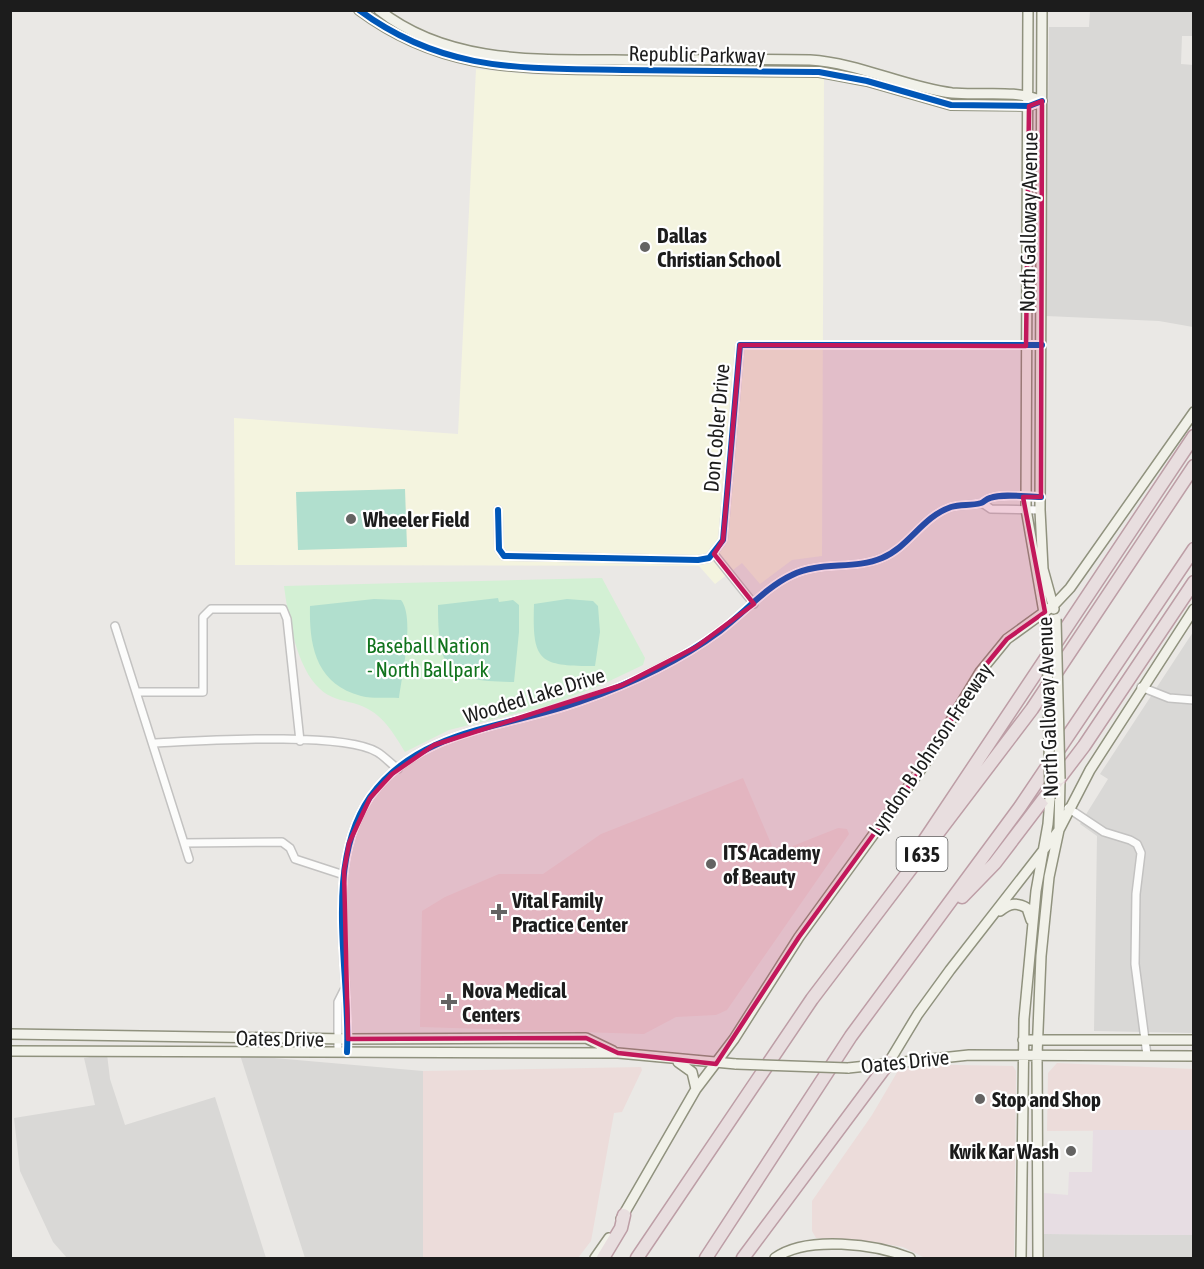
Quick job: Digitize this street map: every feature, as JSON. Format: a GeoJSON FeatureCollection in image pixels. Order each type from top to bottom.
{"type":"FeatureCollection","features":[{"type":"Feature","properties":{"kind":"highway"},"geometry":{"type":"LineString","coordinates":[[906,872],[941,813],[1194,436]]}},
{"type":"Feature","properties":{"kind":"highway","name":"I 635"},"geometry":{"type":"LineString","coordinates":[[637,1258],[812,999],[906,872],[936,838],[1032,709],[1194,466]]}},
{"type":"Feature","properties":{"kind":"highway","name":"I 635"},"geometry":{"type":"LineString","coordinates":[[706,1258],[851,1036],[1020,807],[1194,549]]}},
{"type":"Feature","properties":{"kind":"highway"},"geometry":{"type":"LineString","coordinates":[[934,926],[1002,855],[1084,746],[1194,582]]}},
{"type":"Feature","properties":{"kind":"highway"},"geometry":{"type":"LineString","coordinates":[[743,1258],[889,1062]]}},
{"type":"Feature","properties":{"kind":"highway"},"geometry":{"type":"LineString","coordinates":[[603,1258],[621,1228],[624,1215]]}},
{"type":"Feature","properties":{"kind":"main road","name":"Republic Parkway"},"geometry":{"type":"LineString","coordinates":[[359,10],[396,36],[448,56],[508,68],[819,72],[867,81],[951,105],[1029,106],[1042,101]]}},
{"type":"Feature","properties":{"kind":"main road","name":"Republic Parkway"},"geometry":{"type":"LineString","coordinates":[[379,10],[401,27],[428,40],[477,54],[528,59],[813,60],[864,69],[952,93],[1029,95],[1042,101]]}},
{"type":"Feature","properties":{"kind":"main road"},"geometry":{"type":"LineString","coordinates":[[1028,12],[1042,13]]}},
{"type":"Feature","properties":{"kind":"main road","name":"North Galloway Avenue"},"geometry":{"type":"LineString","coordinates":[[1021,1258],[1023,1040],[1036,891],[1044,852],[1050,799],[1047,630],[1026,510],[1028,12]]}},
{"type":"Feature","properties":{"kind":"main road","name":"North Galloway Avenue"},"geometry":{"type":"LineString","coordinates":[[1038,1258],[1037,1055],[1045,910],[1059,830],[1056,619],[1043,569],[1040,510],[1042,13]]}},
{"type":"Feature","properties":{"kind":"main road"},"geometry":{"type":"LineString","coordinates":[[915,96],[920,86]]}},
{"type":"Feature","properties":{"kind":"main road","name":"Lyndon B Johnson Freeway"},"geometry":{"type":"LineString","coordinates":[[595,1258],[624,1215],[696,1089],[716,1064],[799,938],[924,765],[980,672],[1007,639],[1054,605],[1071,588],[1194,412]]}},
{"type":"Feature","properties":{"kind":"main road"},"geometry":{"type":"LineString","coordinates":[[1047,587],[1058,591],[1071,588]]}},
{"type":"Feature","properties":{"kind":"main road"},"geometry":{"type":"LineString","coordinates":[[889,1062],[918,1014],[1059,830],[1077,792],[1141,687],[1194,609]]}},
{"type":"Feature","properties":{"kind":"main road"},"geometry":{"type":"LineString","coordinates":[[1050,767],[1058,786],[1070,795],[1077,792]]}},
{"type":"Feature","properties":{"kind":"main road"},"geometry":{"type":"LineString","coordinates":[[987,923],[1011,904],[1020,904],[1027,908],[1032,931]]}},
{"type":"Feature","properties":{"kind":"main road","name":"Oates Drive"},"geometry":{"type":"LineString","coordinates":[[10,1034],[343,1039],[586,1038],[618,1053]]}},
{"type":"Feature","properties":{"kind":"main road"},"geometry":{"type":"LineString","coordinates":[[478,1038],[478,1052]]}},
{"type":"Feature","properties":{"kind":"main road"},"geometry":{"type":"LineString","coordinates":[[1023,1040],[1194,1040]]}},
{"type":"Feature","properties":{"kind":"main road","name":"Oates Drive"},"geometry":{"type":"LineString","coordinates":[[10,1051],[618,1053],[662,1055],[716,1064],[848,1068],[969,1055],[1194,1056]]}},
{"type":"Feature","properties":{"kind":"main road"},"geometry":{"type":"LineString","coordinates":[[662,1055],[686,1065],[692,1072],[696,1089]]}},
{"type":"Feature","properties":{"kind":"main road"},"geometry":{"type":"LineString","coordinates":[[1023,1187],[1038,1188]]}},
{"type":"Feature","properties":{"kind":"main road"},"geometry":{"type":"LineString","coordinates":[[775,1258],[793,1250],[830,1245],[874,1246],[895,1256],[910,1258]]}},
{"type":"Feature","properties":{"kind":"street","name":"Don Cobler Drive"},"geometry":{"type":"LineString","coordinates":[[714,554],[723,540],[740,345],[1042,345]]}},
{"type":"Feature","properties":{"kind":"street","name":"Wooded Lake Drive"},"geometry":{"type":"LineString","coordinates":[[342,1052],[348,1003],[344,990],[344,875],[349,843],[370,798],[398,769],[434,744],[458,734],[538,715],[622,685],[696,647],[754,604],[780,581],[795,573],[883,558],[940,512],[964,504],[982,503],[989,498],[1041,497]]}},
{"type":"Feature","properties":{"kind":"street","name":"Wooded Lake Drive"},"geometry":{"type":"LineString","coordinates":[[982,503],[991,509],[1040,510]]}},
{"type":"Feature","properties":{"kind":"street"},"geometry":{"type":"LineString","coordinates":[[498,510],[499,549],[504,556],[698,560],[714,554],[754,604]]}},
{"type":"Feature","properties":{"kind":"street"},"geometry":{"type":"LineString","coordinates":[[137,692],[203,692],[203,617],[211,609],[283,609],[287,619],[300,741]]}},
{"type":"Feature","properties":{"kind":"street"},"geometry":{"type":"LineString","coordinates":[[115,626],[189,859]]}},
{"type":"Feature","properties":{"kind":"street"},"geometry":{"type":"LineString","coordinates":[[1141,687],[1169,698],[1194,700]]}},
{"type":"Feature","properties":{"kind":"street"},"geometry":{"type":"LineString","coordinates":[[153,743],[343,742],[376,751],[398,769]]}},
{"type":"Feature","properties":{"kind":"street"},"geometry":{"type":"LineString","coordinates":[[1068,808],[1104,832],[1137,844],[1141,853],[1136,894],[1135,964],[1147,1055]]}},
{"type":"Feature","properties":{"kind":"street"},"geometry":{"type":"LineString","coordinates":[[184,843],[282,842],[290,848],[296,859],[344,875]]}},
{"type":"Feature","properties":{"kind":"highlighted area"},"geometry":{"type":"Polygon","coordinates":[[[1042,101],[1041,497],[1023,497],[1045,612],[1007,639],[980,672],[924,765],[799,937],[716,1064],[618,1053],[586,1038],[348,1039],[344,871],[349,843],[370,798],[392,774],[434,745],[622,685],[696,647],[754,604],[714,554],[723,540],[740,345],[1026,346],[1029,106],[1042,101]]]}},
{"type":"Feature","properties":{"kind":"shaded area"},"geometry":{"type":"Polygon","coordinates":[[[1090,11],[1193,11],[1193,36],[1182,36],[1181,64],[1194,65],[1193,327],[1159,321],[1046,316],[1049,27],[1089,27],[1090,11]]]}},
{"type":"Feature","properties":{"kind":"shaded area","name":"Dallas Christian School"},"geometry":{"type":"Polygon","coordinates":[[[476,69],[537,75],[824,76],[822,556],[792,560],[760,584],[742,563],[715,584],[699,566],[235,565],[234,418],[458,434],[476,69]]]}},
{"type":"Feature","properties":{"kind":"shaded area"},"geometry":{"type":"Polygon","coordinates":[[[1193,632],[1193,1033],[1094,1031],[1097,836],[1080,824],[1108,779],[1100,774],[1193,632]]]}},
{"type":"Feature","properties":{"kind":"shaded area"},"geometry":{"type":"Polygon","coordinates":[[[743,778],[775,853],[838,828],[847,829],[849,834],[727,1010],[716,1015],[676,1017],[644,1034],[420,1027],[422,911],[445,897],[499,874],[543,874],[601,834],[743,778]]]}},
{"type":"Feature","properties":{"kind":"shaded area"},"geometry":{"type":"Polygon","coordinates":[[[107,1054],[110,1079],[125,1125],[215,1097],[266,1258],[67,1258],[53,1242],[20,1171],[14,1118],[95,1105],[84,1058],[107,1054]]]}},
{"type":"Feature","properties":{"kind":"shaded area"},"geometry":{"type":"Polygon","coordinates":[[[240,1055],[423,1071],[423,1258],[305,1258],[240,1055]]]}},
{"type":"Feature","properties":{"kind":"shaded area"},"geometry":{"type":"Polygon","coordinates":[[[1057,1063],[1193,1069],[1193,1130],[1047,1131],[1048,1073],[1057,1063]]]}},
{"type":"Feature","properties":{"kind":"shaded area"},"geometry":{"type":"Polygon","coordinates":[[[902,1064],[1013,1066],[1016,1071],[1014,1258],[925,1258],[903,1247],[816,1238],[812,1231],[812,1201],[872,1115],[902,1064]]]}},
{"type":"Feature","properties":{"kind":"shaded area"},"geometry":{"type":"Polygon","coordinates":[[[641,1067],[642,1070],[622,1112],[614,1113],[591,1241],[578,1258],[423,1258],[423,1071],[641,1067]]]}},
{"type":"Feature","properties":{"kind":"shaded area"},"geometry":{"type":"Polygon","coordinates":[[[1093,1130],[1193,1130],[1193,1235],[1044,1234],[1044,1193],[1068,1195],[1069,1172],[1092,1172],[1093,1130]]]}},
{"type":"Feature","properties":{"kind":"shaded area"},"geometry":{"type":"Polygon","coordinates":[[[1044,1234],[1193,1235],[1193,1258],[1044,1258],[1044,1234]]]}},
{"type":"Feature","properties":{"kind":"green space","name":"Wheeler Field"},"geometry":{"type":"Polygon","coordinates":[[[405,489],[407,547],[298,550],[296,492],[405,489]]]}},
{"type":"Feature","properties":{"kind":"green space","name":"Baseball Nation - North Ballpark"},"geometry":{"type":"Polygon","coordinates":[[[602,578],[645,658],[643,665],[599,686],[546,706],[449,730],[405,752],[390,728],[371,710],[327,695],[312,679],[294,640],[284,586],[602,578]]]}},
{"type":"Feature","properties":{"kind":"green space"},"geometry":{"type":"Polygon","coordinates":[[[498,598],[499,602],[513,600],[519,605],[514,682],[474,679],[461,675],[444,659],[440,645],[438,605],[498,598]]]}},
{"type":"Feature","properties":{"kind":"green space"},"geometry":{"type":"Polygon","coordinates":[[[374,599],[401,600],[405,608],[406,647],[399,698],[366,697],[346,690],[325,673],[314,649],[310,606],[374,599]]]}},
{"type":"Feature","properties":{"kind":"green space"},"geometry":{"type":"Polygon","coordinates":[[[567,599],[593,601],[598,606],[600,632],[595,666],[551,662],[543,657],[538,649],[535,638],[534,604],[567,599]]]}},
{"type":"Feature","properties":{"kind":"cycle path"},"geometry":{"type":"LineString","coordinates":[[359,10],[391,31],[422,46],[485,63],[552,69],[819,72],[867,81],[951,105],[1029,106],[1042,101]]}},
{"type":"Feature","properties":{"kind":"cycle path"},"geometry":{"type":"LineString","coordinates":[[498,510],[499,549],[504,556],[698,560],[709,558],[723,540],[740,345],[1042,345]]}},
{"type":"Feature","properties":{"kind":"cycle path"},"geometry":{"type":"LineString","coordinates":[[347,1052],[342,921],[347,855],[355,825],[370,797],[390,774],[413,757],[439,743],[466,733],[579,702],[652,672],[687,653],[720,631],[782,580],[814,568],[860,564],[882,558],[900,547],[932,518],[951,507],[982,503],[989,498],[1002,496],[1041,497]]}},
{"type":"Feature","properties":{"kind":"place","name":"Dallas Christian School"},"geometry":{"type":"Point","coordinates":[645,247]}},
{"type":"Feature","properties":{"kind":"place","name":"Wheeler Field"},"geometry":{"type":"Point","coordinates":[351,519]}},
{"type":"Feature","properties":{"kind":"place","name":"ITS Academy of Beauty"},"geometry":{"type":"Point","coordinates":[711,864]}},
{"type":"Feature","properties":{"kind":"place","name":"Vital Family Practice Center"},"geometry":{"type":"Point","coordinates":[499,912]}},
{"type":"Feature","properties":{"kind":"place","name":"Nova Medical Centers"},"geometry":{"type":"Point","coordinates":[449,1002]}},
{"type":"Feature","properties":{"kind":"place","name":"Stop and Shop"},"geometry":{"type":"Point","coordinates":[980,1099]}},
{"type":"Feature","properties":{"kind":"place","name":"Kwik Kar Wash"},"geometry":{"type":"Point","coordinates":[1071,1151]}}]}
